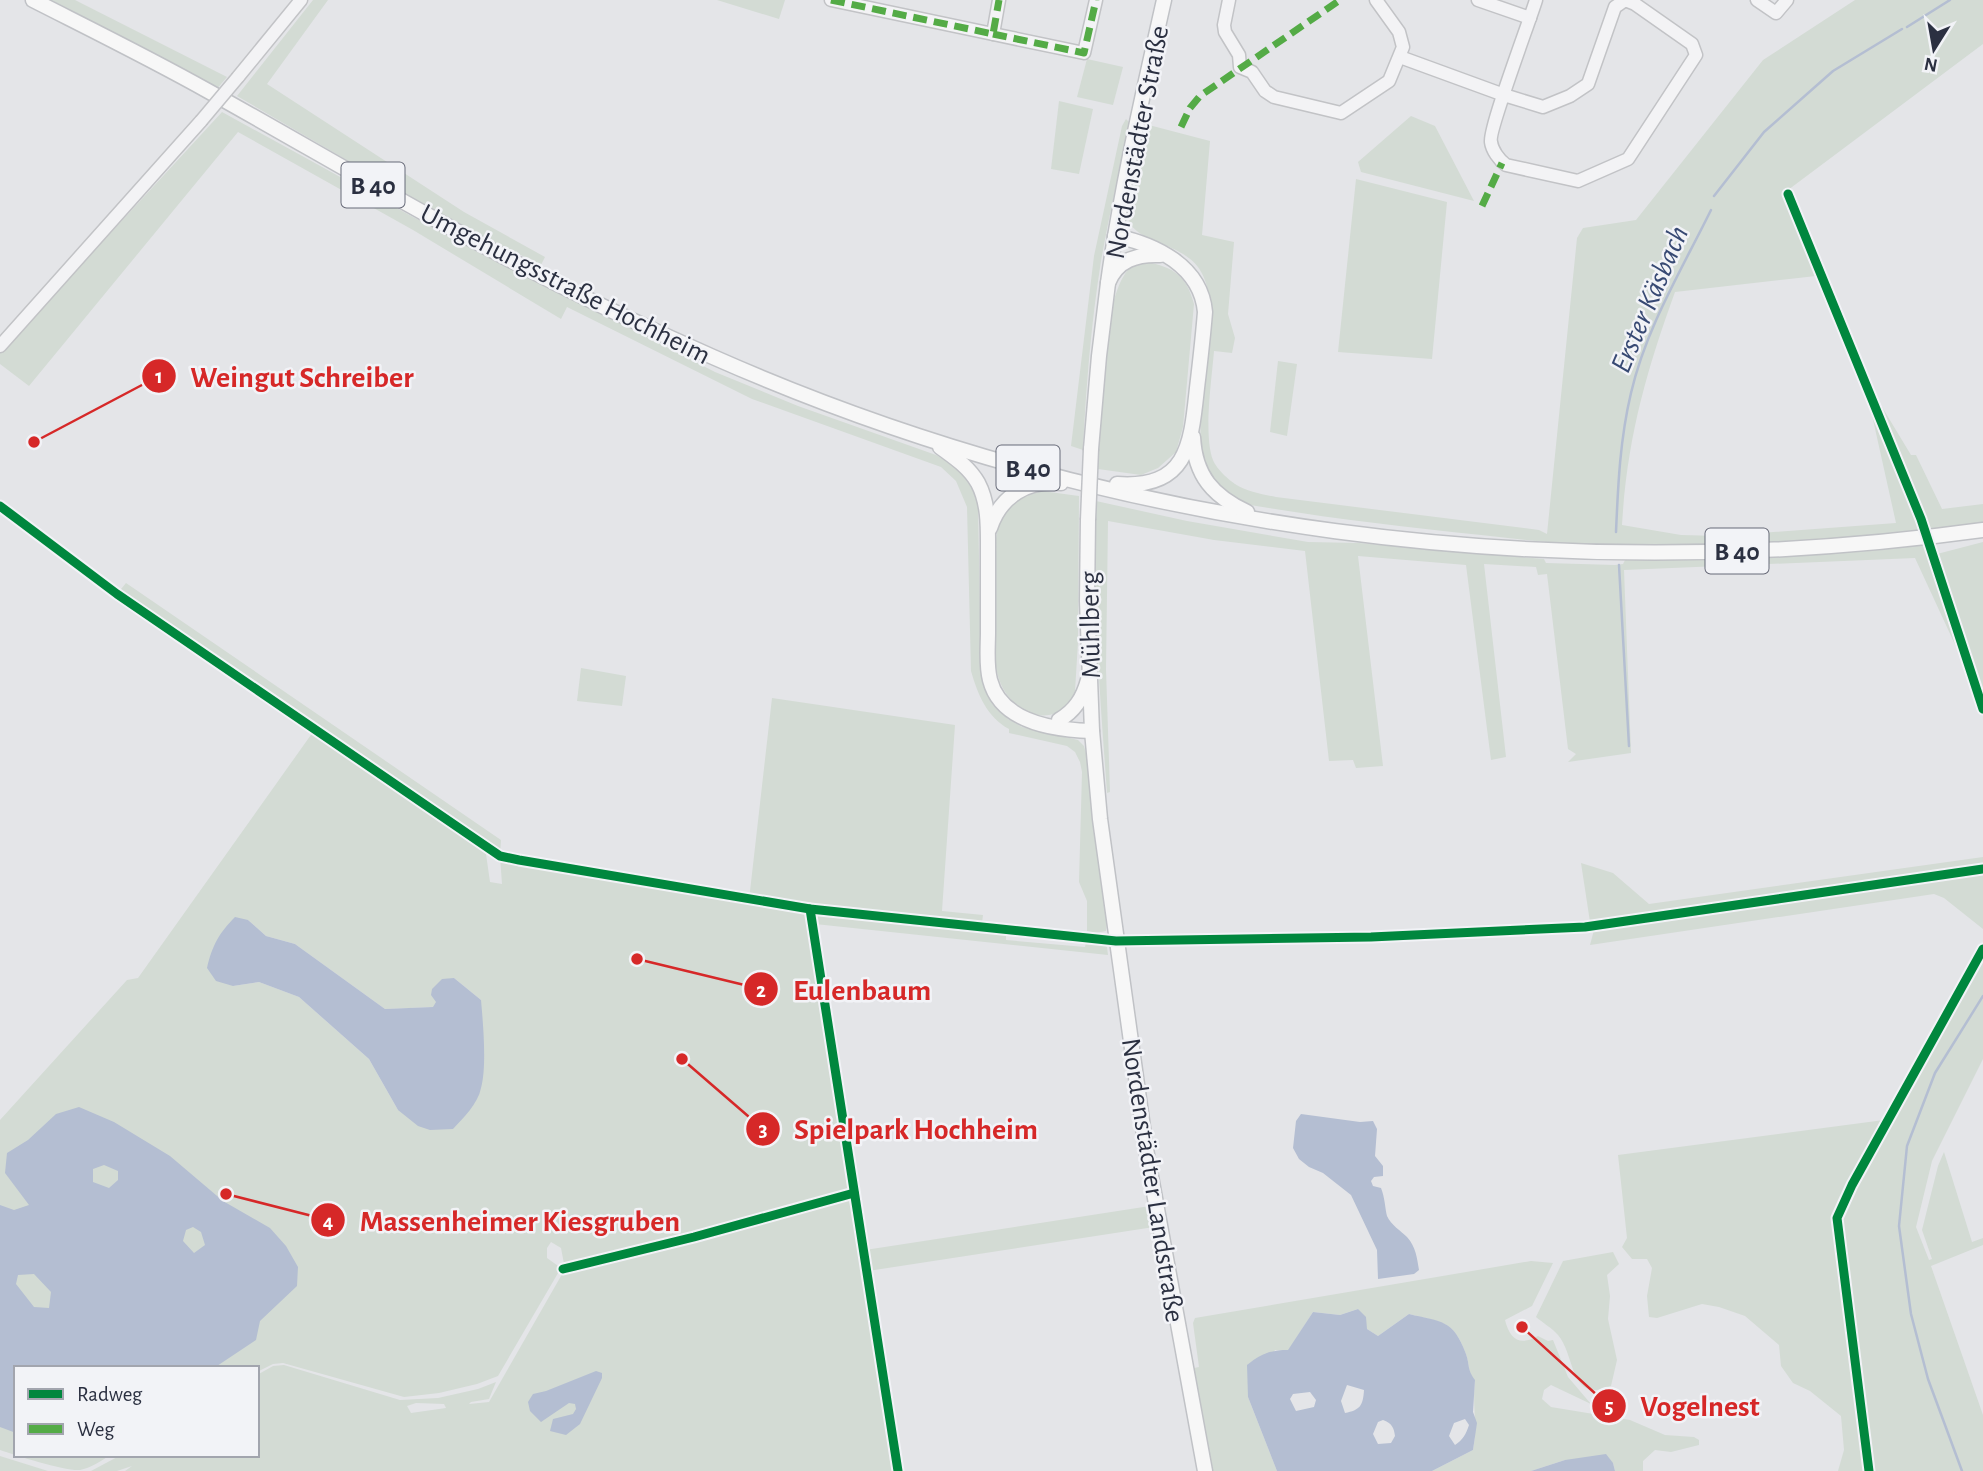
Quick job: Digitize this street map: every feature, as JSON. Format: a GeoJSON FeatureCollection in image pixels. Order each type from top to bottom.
{"type":"FeatureCollection","features":[{"type":"Feature","properties":{"kind":"main road","name":"Umgehungsstraße Hochheim"},"geometry":{"type":"LineString","coordinates":[[33,0],[205,89],[472,240],[573,292],[792,390],[927,438]]}},
{"type":"Feature","properties":{"kind":"main road","name":"Nordenstädter Straße"},"geometry":{"type":"LineString","coordinates":[[1091,449],[1099,356],[1114,238],[1164,0]]}},
{"type":"Feature","properties":{"kind":"main road"},"geometry":{"type":"LineString","coordinates":[[1114,238],[1126,251],[1165,256]]}},
{"type":"Feature","properties":{"kind":"main road"},"geometry":{"type":"LineString","coordinates":[[1081,482],[1139,485],[1158,479],[1181,460],[1189,447],[1193,431],[1204,304],[1200,289],[1181,265],[1133,241],[1114,238]]}},
{"type":"Feature","properties":{"kind":"main road"},"geometry":{"type":"LineString","coordinates":[[1108,283],[1122,263],[1146,254]]}},
{"type":"Feature","properties":{"kind":"main road"},"geometry":{"type":"LineString","coordinates":[[1193,431],[1197,463],[1212,490],[1228,503],[1268,521]]}},
{"type":"Feature","properties":{"kind":"main road","name":"B 40"},"geometry":{"type":"LineString","coordinates":[[927,438],[1102,487],[1268,521],[1434,542],[1535,550],[1646,553],[1804,548],[1983,530]]}},
{"type":"Feature","properties":{"kind":"main road"},"geometry":{"type":"LineString","coordinates":[[927,438],[961,462],[977,482],[986,507],[988,668],[998,697],[1024,719],[1074,730],[1092,731]]}},
{"type":"Feature","properties":{"kind":"main road","name":"Mühlberg"},"geometry":{"type":"LineString","coordinates":[[1091,449],[1088,520],[1092,731],[1109,888]]}},
{"type":"Feature","properties":{"kind":"main road"},"geometry":{"type":"LineString","coordinates":[[988,539],[999,509],[1010,497],[1024,488],[1048,482],[1102,487]]}},
{"type":"Feature","properties":{"kind":"main road"},"geometry":{"type":"LineString","coordinates":[[1059,720],[1069,714],[1084,694],[1090,669]]}},
{"type":"Feature","properties":{"kind":"main road"},"geometry":{"type":"LineString","coordinates":[[1041,723],[1074,719],[1084,723],[1092,731]]}},
{"type":"Feature","properties":{"kind":"main road","name":"Nordenstädter Landstraße"},"geometry":{"type":"LineString","coordinates":[[1109,888],[1146,1149],[1205,1471]]}},
{"type":"Feature","properties":{"kind":"street"},"geometry":{"type":"LineString","coordinates":[[0,346],[201,121],[301,0]]}},
{"type":"Feature","properties":{"kind":"street"},"geometry":{"type":"LineString","coordinates":[[831,0],[854,2],[1084,53],[1096,0]]}},
{"type":"Feature","properties":{"kind":"street"},"geometry":{"type":"LineString","coordinates":[[993,34],[999,0]]}},
{"type":"Feature","properties":{"kind":"street"},"geometry":{"type":"LineString","coordinates":[[1229,0],[1225,32],[1239,55],[1240,66],[1252,72],[1269,95],[1341,113],[1389,82],[1400,57],[1402,37],[1376,0]]}},
{"type":"Feature","properties":{"kind":"street"},"geometry":{"type":"LineString","coordinates":[[1478,0],[1530,18]]}},
{"type":"Feature","properties":{"kind":"street"},"geometry":{"type":"LineString","coordinates":[[1400,57],[1504,95],[1543,107],[1588,84],[1619,2],[1625,0],[1646,12],[1692,44],[1696,50],[1695,58],[1632,156],[1582,180],[1502,163],[1490,141],[1504,95],[1536,0]]}},
{"type":"Feature","properties":{"kind":"street"},"geometry":{"type":"LineString","coordinates":[[1757,0],[1776,13],[1787,0]]}},
{"type":"Feature","properties":{"kind":"shaded area"},"geometry":{"type":"Polygon","coordinates":[[[47,0],[75,0],[227,77],[216,90],[47,0]]]}},
{"type":"Feature","properties":{"kind":"shaded area"},"geometry":{"type":"Polygon","coordinates":[[[313,0],[328,0],[267,84],[464,212],[545,257],[541,265],[453,222],[237,96],[313,0]]]}},
{"type":"Feature","properties":{"kind":"shaded area"},"geometry":{"type":"Polygon","coordinates":[[[717,0],[785,0],[779,19],[717,0]]]}},
{"type":"Feature","properties":{"kind":"shaded area"},"geometry":{"type":"Polygon","coordinates":[[[1855,0],[1983,0],[1983,44],[1788,190],[1783,191],[1816,276],[1675,292],[1655,350],[1633,435],[1622,525],[1681,535],[1720,536],[1896,523],[1868,397],[1919,531],[1728,545],[1580,545],[1394,525],[1250,505],[1236,500],[1212,482],[1205,469],[1200,436],[1211,312],[1206,284],[1197,266],[1190,259],[1144,236],[1129,223],[1145,124],[1210,141],[1202,235],[1234,242],[1228,314],[1235,338],[1232,353],[1214,351],[1208,426],[1211,454],[1222,473],[1244,489],[1276,497],[1539,530],[1547,534],[1577,238],[1583,228],[1636,220],[1763,60],[1855,0]]]}},
{"type":"Feature","properties":{"kind":"shaded area"},"geometry":{"type":"Polygon","coordinates":[[[1087,59],[1123,67],[1113,105],[1077,97],[1087,59]]]}},
{"type":"Feature","properties":{"kind":"shaded area"},"geometry":{"type":"Polygon","coordinates":[[[1059,101],[1093,109],[1079,174],[1051,169],[1059,101]]]}},
{"type":"Feature","properties":{"kind":"shaded area"},"geometry":{"type":"Polygon","coordinates":[[[222,112],[413,217],[715,372],[798,406],[936,455],[958,470],[972,488],[978,505],[981,662],[987,692],[993,705],[1022,727],[1078,740],[1084,746],[1088,760],[1107,919],[1106,931],[1087,931],[1087,901],[1079,882],[1082,772],[1075,752],[1067,746],[1009,733],[1009,729],[984,705],[977,688],[971,671],[967,507],[956,481],[941,467],[752,399],[567,307],[561,319],[413,230],[238,132],[29,386],[0,364],[0,353],[222,112]]]}},
{"type":"Feature","properties":{"kind":"shaded area"},"geometry":{"type":"Polygon","coordinates":[[[1411,116],[1435,126],[1474,201],[1361,172],[1358,162],[1411,116]]]}},
{"type":"Feature","properties":{"kind":"shaded area"},"geometry":{"type":"Polygon","coordinates":[[[1126,119],[1130,123],[1104,244],[1094,308],[1083,450],[1071,446],[1094,256],[1122,126],[1126,119]]]}},
{"type":"Feature","properties":{"kind":"shaded area"},"geometry":{"type":"Polygon","coordinates":[[[1356,179],[1447,202],[1432,359],[1338,352],[1356,179]]]}},
{"type":"Feature","properties":{"kind":"shaded area"},"geometry":{"type":"Polygon","coordinates":[[[1147,262],[1165,267],[1178,275],[1188,287],[1194,304],[1183,427],[1176,452],[1158,468],[1141,475],[1098,469],[1098,449],[1103,365],[1112,308],[1119,285],[1128,270],[1136,264],[1147,262]]]}},
{"type":"Feature","properties":{"kind":"shaded area"},"geometry":{"type":"Polygon","coordinates":[[[1278,361],[1297,364],[1287,436],[1270,432],[1278,361]]]}},
{"type":"Feature","properties":{"kind":"shaded area"},"geometry":{"type":"Polygon","coordinates":[[[1877,404],[1882,407],[1911,455],[1916,455],[1942,509],[1983,504],[1983,522],[1931,529],[1877,404]]]}},
{"type":"Feature","properties":{"kind":"shaded area"},"geometry":{"type":"Polygon","coordinates":[[[1042,491],[1079,496],[1078,642],[1072,705],[1055,713],[1039,715],[1013,702],[998,676],[994,644],[995,548],[998,529],[1012,505],[1042,491]]]}},
{"type":"Feature","properties":{"kind":"shaded area"},"geometry":{"type":"Polygon","coordinates":[[[1096,501],[1187,521],[1308,542],[1359,543],[1544,559],[1546,563],[1615,565],[1623,564],[1625,560],[1758,557],[1924,544],[1970,677],[1915,558],[1624,570],[1631,753],[1568,762],[1576,754],[1568,749],[1547,574],[1538,575],[1536,567],[1484,564],[1506,757],[1491,760],[1466,565],[1358,556],[1383,766],[1356,768],[1353,760],[1329,761],[1305,551],[1214,540],[1108,521],[1106,669],[1110,792],[1107,793],[1096,610],[1096,501]]]}},
{"type":"Feature","properties":{"kind":"shaded area"},"geometry":{"type":"Polygon","coordinates":[[[1983,542],[1983,698],[1937,554],[1983,542]]]}},
{"type":"Feature","properties":{"kind":"shaded area"},"geometry":{"type":"Polygon","coordinates":[[[126,583],[501,840],[500,856],[491,848],[117,594],[126,583]]]}},
{"type":"Feature","properties":{"kind":"shaded area"},"geometry":{"type":"Polygon","coordinates":[[[581,668],[626,676],[622,706],[577,701],[581,668]]]}},
{"type":"Feature","properties":{"kind":"shaded area"},"geometry":{"type":"Polygon","coordinates":[[[772,698],[955,725],[942,911],[983,915],[982,923],[811,905],[810,915],[896,1471],[125,1471],[132,1466],[117,1471],[91,1471],[117,1457],[259,1457],[259,1374],[273,1366],[284,1365],[400,1400],[438,1398],[496,1382],[489,1399],[469,1404],[489,1402],[565,1269],[561,1248],[551,1242],[547,1248],[547,1258],[561,1268],[498,1376],[477,1384],[439,1393],[404,1397],[283,1363],[273,1364],[259,1371],[259,1366],[14,1366],[14,1455],[0,1450],[0,1120],[127,980],[138,978],[313,732],[486,854],[490,882],[502,884],[500,856],[749,900],[772,698]],[[248,920],[233,986],[259,982],[299,997],[369,1059],[398,1110],[481,1000],[454,978],[434,1007],[385,1009],[295,944],[266,936],[248,920]],[[416,1403],[407,1406],[411,1413],[446,1408],[444,1404],[416,1403]]]}},
{"type":"Feature","properties":{"kind":"shaded area"},"geometry":{"type":"Polygon","coordinates":[[[1983,857],[1983,866],[1592,923],[1581,863],[1613,873],[1649,904],[1983,857]]]}},
{"type":"Feature","properties":{"kind":"shaded area"},"geometry":{"type":"Polygon","coordinates":[[[1983,872],[1983,929],[1944,898],[1934,894],[1590,945],[1594,930],[1983,872]]]}},
{"type":"Feature","properties":{"kind":"shaded area"},"geometry":{"type":"Polygon","coordinates":[[[822,915],[1006,933],[1006,940],[1085,947],[1086,942],[1102,944],[1107,947],[1108,955],[815,924],[815,917],[822,915]]]}},
{"type":"Feature","properties":{"kind":"shaded area"},"geometry":{"type":"Polygon","coordinates":[[[1983,962],[1983,1059],[1932,1161],[1916,1227],[1929,1260],[1932,1259],[1922,1230],[1944,1152],[1972,1242],[1983,1238],[1983,1245],[1931,1266],[1983,1415],[1983,1471],[1871,1471],[1840,1222],[1842,1212],[1983,962]]]}},
{"type":"Feature","properties":{"kind":"shaded area"},"geometry":{"type":"Polygon","coordinates":[[[1884,1120],[1835,1210],[1866,1471],[1838,1471],[1844,1450],[1841,1416],[1810,1391],[1793,1383],[1781,1366],[1779,1345],[1745,1316],[1702,1304],[1657,1318],[1649,1317],[1647,1296],[1652,1268],[1647,1259],[1632,1259],[1622,1247],[1627,1238],[1618,1155],[1884,1120]]]}},
{"type":"Feature","properties":{"kind":"shaded area"},"geometry":{"type":"Polygon","coordinates":[[[1150,1206],[1154,1227],[868,1271],[865,1250],[1150,1206]]]}},
{"type":"Feature","properties":{"kind":"shaded area"},"geometry":{"type":"Polygon","coordinates":[[[1613,1252],[1619,1264],[1607,1275],[1610,1296],[1608,1319],[1617,1360],[1611,1386],[1597,1390],[1588,1389],[1576,1375],[1558,1335],[1536,1317],[1563,1261],[1613,1252]]]}},
{"type":"Feature","properties":{"kind":"shaded area"},"geometry":{"type":"Polygon","coordinates":[[[1531,1261],[1553,1263],[1532,1306],[1505,1320],[1507,1327],[1513,1336],[1521,1341],[1538,1336],[1548,1341],[1553,1340],[1568,1377],[1591,1404],[1551,1385],[1544,1390],[1542,1399],[1551,1407],[1630,1420],[1665,1435],[1694,1437],[1699,1440],[1699,1445],[1671,1452],[1655,1450],[1643,1461],[1643,1471],[1615,1471],[1613,1463],[1565,1460],[1531,1471],[1432,1471],[1473,1450],[1475,1381],[1461,1343],[1445,1324],[1409,1314],[1378,1336],[1367,1329],[1358,1309],[1340,1315],[1313,1312],[1288,1351],[1275,1350],[1248,1397],[1277,1471],[1213,1471],[1194,1368],[1199,1367],[1193,1323],[1195,1318],[1531,1261]]]}},
{"type":"Feature","properties":{"kind":"shaded area"},"geometry":{"type":"Polygon","coordinates":[[[0,1456],[48,1471],[0,1471],[0,1456]]]}},
{"type":"Feature","properties":{"kind":"shaded area"},"geometry":{"type":"Polygon","coordinates":[[[21,1457],[107,1457],[80,1470],[21,1457]]]}},
{"type":"Feature","properties":{"kind":"water"},"geometry":{"type":"Polygon","coordinates":[[[235,917],[248,920],[266,936],[295,944],[385,1009],[433,1007],[436,1002],[431,995],[432,989],[442,979],[454,978],[481,1000],[483,1079],[477,1100],[453,1129],[430,1130],[418,1126],[398,1110],[369,1059],[299,997],[259,982],[233,986],[216,981],[207,968],[209,960],[217,940],[235,917]]]}},
{"type":"Feature","properties":{"kind":"water"},"geometry":{"type":"Polygon","coordinates":[[[79,1107],[114,1122],[170,1156],[223,1201],[270,1228],[286,1246],[298,1267],[297,1286],[260,1321],[256,1340],[217,1366],[14,1366],[14,1432],[0,1427],[0,1205],[14,1210],[29,1205],[5,1173],[7,1153],[28,1140],[56,1114],[79,1107]],[[104,1165],[93,1169],[93,1182],[109,1188],[118,1180],[118,1171],[104,1165]],[[193,1227],[186,1230],[183,1241],[194,1253],[205,1245],[201,1232],[193,1227]],[[34,1274],[18,1275],[16,1284],[34,1307],[49,1308],[51,1292],[34,1274]]]}},
{"type":"Feature","properties":{"kind":"water"},"geometry":{"type":"Polygon","coordinates":[[[1301,1114],[1360,1122],[1373,1121],[1377,1129],[1375,1156],[1383,1166],[1383,1176],[1374,1177],[1371,1181],[1373,1186],[1381,1188],[1387,1216],[1407,1237],[1416,1253],[1419,1270],[1414,1274],[1378,1279],[1377,1250],[1351,1195],[1323,1173],[1299,1159],[1293,1148],[1296,1121],[1301,1114]]]}},
{"type":"Feature","properties":{"kind":"water"},"geometry":{"type":"Polygon","coordinates":[[[1358,1309],[1366,1317],[1367,1329],[1378,1336],[1409,1314],[1438,1321],[1451,1328],[1461,1343],[1475,1380],[1473,1412],[1477,1423],[1473,1450],[1432,1471],[1277,1471],[1248,1397],[1247,1365],[1266,1353],[1288,1350],[1313,1312],[1340,1315],[1358,1309]],[[1347,1385],[1341,1401],[1345,1413],[1354,1410],[1362,1404],[1364,1390],[1347,1385]],[[1310,1392],[1293,1394],[1290,1399],[1296,1411],[1314,1407],[1316,1400],[1310,1392]],[[1465,1419],[1454,1423],[1449,1436],[1455,1445],[1464,1436],[1469,1425],[1465,1419]],[[1383,1420],[1378,1422],[1373,1434],[1378,1444],[1391,1443],[1395,1436],[1392,1426],[1383,1420]]]}},
{"type":"Feature","properties":{"kind":"water"},"geometry":{"type":"Polygon","coordinates":[[[596,1371],[602,1373],[602,1378],[580,1424],[566,1435],[550,1431],[553,1419],[573,1414],[575,1404],[569,1403],[541,1422],[530,1411],[528,1402],[533,1394],[596,1371]]]}},
{"type":"Feature","properties":{"kind":"water"},"geometry":{"type":"Polygon","coordinates":[[[1606,1454],[1615,1471],[1531,1471],[1565,1460],[1606,1454]]]}},
{"type":"Feature","properties":{"kind":"waterway","name":"Erster Käsbach"},"geometry":{"type":"LineString","coordinates":[[1907,27],[1950,0]]}},
{"type":"Feature","properties":{"kind":"waterway","name":"Erster Käsbach"},"geometry":{"type":"LineString","coordinates":[[1714,196],[1764,132],[1833,71],[1902,29]]}},
{"type":"Feature","properties":{"kind":"waterway","name":"Erster Käsbach"},"geometry":{"type":"LineString","coordinates":[[1616,532],[1622,445],[1627,410],[1638,369],[1666,299],[1711,210]]}},
{"type":"Feature","properties":{"kind":"waterway","name":"Erster Käsbach"},"geometry":{"type":"LineString","coordinates":[[1619,565],[1629,746]]}},
{"type":"Feature","properties":{"kind":"waterway"},"geometry":{"type":"LineString","coordinates":[[1962,1471],[1928,1379],[1911,1314],[1899,1226],[1907,1146],[1935,1073],[1983,996]]}},
{"type":"Feature","properties":{"kind":"marked path"},"geometry":{"type":"LineString","coordinates":[[831,0],[993,34],[999,0]]}},
{"type":"Feature","properties":{"kind":"marked path"},"geometry":{"type":"LineString","coordinates":[[993,34],[1084,53],[1096,0]]}},
{"type":"Feature","properties":{"kind":"marked path"},"geometry":{"type":"LineString","coordinates":[[1181,127],[1190,108],[1200,96],[1340,0]]}},
{"type":"Feature","properties":{"kind":"marked path"},"geometry":{"type":"LineString","coordinates":[[1482,206],[1502,163]]}},
{"type":"Feature","properties":{"kind":"cycle path"},"geometry":{"type":"LineString","coordinates":[[1788,194],[1921,519],[1983,709]]}},
{"type":"Feature","properties":{"kind":"cycle path"},"geometry":{"type":"LineString","coordinates":[[0,506],[117,594],[500,856],[519,860],[810,909],[1116,941],[1371,937],[1585,927],[1983,869]]}},
{"type":"Feature","properties":{"kind":"cycle path"},"geometry":{"type":"LineString","coordinates":[[810,909],[898,1471]]}},
{"type":"Feature","properties":{"kind":"cycle path"},"geometry":{"type":"LineString","coordinates":[[1869,1471],[1837,1218],[1852,1185],[1983,949]]}},
{"type":"Feature","properties":{"kind":"cycle path"},"geometry":{"type":"LineString","coordinates":[[563,1269],[694,1237],[854,1193]]}},
{"type":"Feature","properties":{"kind":"place","name":"Weingut Schreiber"},"geometry":{"type":"Point","coordinates":[34,442]}},
{"type":"Feature","properties":{"kind":"place","name":"Eulenbaum"},"geometry":{"type":"Point","coordinates":[637,959]}},
{"type":"Feature","properties":{"kind":"place","name":"Spielpark Hochheim"},"geometry":{"type":"Point","coordinates":[682,1059]}},
{"type":"Feature","properties":{"kind":"place","name":"Massenheimer Kiesgruben"},"geometry":{"type":"Point","coordinates":[226,1194]}},
{"type":"Feature","properties":{"kind":"place","name":"Vogelnest"},"geometry":{"type":"Point","coordinates":[1522,1327]}}]}
